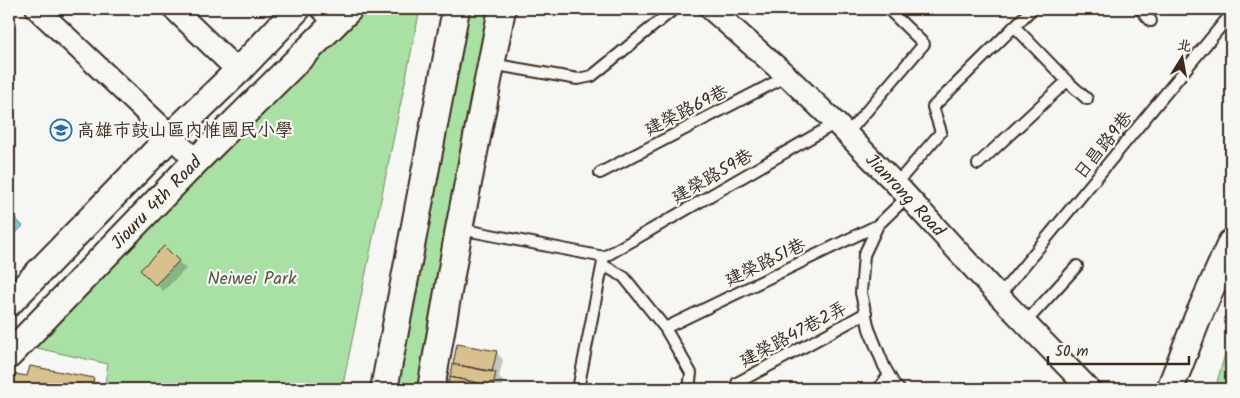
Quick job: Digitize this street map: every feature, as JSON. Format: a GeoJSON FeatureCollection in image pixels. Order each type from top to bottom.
{"type":"FeatureCollection","features":[{"type":"Feature","properties":{"kind":"street"},"geometry":{"type":"LineString","coordinates":[[37,9],[196,161]]}},
{"type":"Feature","properties":{"kind":"street"},"geometry":{"type":"LineString","coordinates":[[174,9],[238,71]]}},
{"type":"Feature","properties":{"kind":"street","name":"Jiouru 4th Road"},"geometry":{"type":"LineString","coordinates":[[9,303],[297,9]]}},
{"type":"Feature","properties":{"kind":"street"},"geometry":{"type":"LineString","coordinates":[[384,389],[456,9]]}},
{"type":"Feature","properties":{"kind":"street"},"geometry":{"type":"LineString","coordinates":[[432,389],[502,9]]}},
{"type":"Feature","properties":{"kind":"street","name":"Jianrong Road"},"geometry":{"type":"LineString","coordinates":[[711,9],[787,76],[902,190],[999,296],[1089,389]]}},
{"type":"Feature","properties":{"kind":"street","name":"Jiouru 4th Road"},"geometry":{"type":"LineString","coordinates":[[9,355],[336,13]]}},
{"type":"Feature","properties":{"kind":"street"},"geometry":{"type":"LineString","coordinates":[[1170,389],[1198,317],[1231,243]]}},
{"type":"Feature","properties":{"kind":"lane"},"geometry":{"type":"LineString","coordinates":[[491,64],[578,79],[592,76],[674,9]]}},
{"type":"Feature","properties":{"kind":"lane","name":"建榮路59巷"},"geometry":{"type":"LineString","coordinates":[[604,261],[841,129],[924,44],[888,9]]}},
{"type":"Feature","properties":{"kind":"lane"},"geometry":{"type":"LineString","coordinates":[[899,389],[895,386],[884,366],[869,329],[861,293],[864,255],[878,225],[941,132],[932,107],[1032,9]]}},
{"type":"Feature","properties":{"kind":"lane"},"geometry":{"type":"LineString","coordinates":[[1140,9],[1151,20]]}},
{"type":"Feature","properties":{"kind":"lane","name":"日昌路9巷"},"geometry":{"type":"LineString","coordinates":[[999,296],[1231,14]]}},
{"type":"Feature","properties":{"kind":"lane"},"geometry":{"type":"LineString","coordinates":[[1014,26],[1087,99]]}},
{"type":"Feature","properties":{"kind":"lane","name":"建榮路69巷"},"geometry":{"type":"LineString","coordinates":[[600,173],[787,76]]}},
{"type":"Feature","properties":{"kind":"lane"},"geometry":{"type":"LineString","coordinates":[[978,164],[1067,81]]}},
{"type":"Feature","properties":{"kind":"lane","name":"建榮路51巷"},"geometry":{"type":"LineString","coordinates":[[665,328],[878,225]]}},
{"type":"Feature","properties":{"kind":"lane"},"geometry":{"type":"LineString","coordinates":[[460,229],[604,261],[624,277],[665,328],[691,373],[689,389]]}},
{"type":"Feature","properties":{"kind":"lane"},"geometry":{"type":"LineString","coordinates":[[578,389],[604,261]]}},
{"type":"Feature","properties":{"kind":"lane"},"geometry":{"type":"LineString","coordinates":[[1025,323],[1078,266]]}},
{"type":"Feature","properties":{"kind":"lane","name":"建榮路47巷2弄"},"geometry":{"type":"LineString","coordinates":[[737,383],[866,313]]}},
{"type":"Feature","properties":{"kind":"lane"},"geometry":{"type":"LineString","coordinates":[[878,389],[888,374]]}},
{"type":"Feature","properties":{"kind":"green space","name":"Neiwei Park"},"geometry":{"type":"Polygon","coordinates":[[[366,9],[420,9],[342,389],[104,389],[108,364],[28,346],[366,9]]]}},
{"type":"Feature","properties":{"kind":"green space"},"geometry":{"type":"Polygon","coordinates":[[[466,9],[493,9],[420,389],[392,389],[466,9]]]}},
{"type":"Feature","properties":{"kind":"green space"},"geometry":{"type":"Polygon","coordinates":[[[1231,333],[1231,389],[1215,389],[1231,333]]]}},
{"type":"Feature","properties":{"kind":"water"},"geometry":{"type":"Polygon","coordinates":[[[9,212],[23,226],[9,240],[9,212]]]}},
{"type":"Feature","properties":{"kind":"building"},"geometry":{"type":"Polygon","coordinates":[[[164,246],[179,261],[155,285],[140,270],[164,246]]]}},
{"type":"Feature","properties":{"kind":"building"},"geometry":{"type":"Polygon","coordinates":[[[457,344],[497,351],[492,372],[453,364],[457,344]]]}},
{"type":"Feature","properties":{"kind":"building"},"geometry":{"type":"Polygon","coordinates":[[[453,364],[496,372],[493,386],[450,377],[453,364]]]}},
{"type":"Feature","properties":{"kind":"building"},"geometry":{"type":"Polygon","coordinates":[[[30,366],[94,378],[91,389],[13,389],[9,373],[27,376],[30,366]]]}},
{"type":"Feature","properties":{"kind":"building"},"geometry":{"type":"Polygon","coordinates":[[[450,377],[493,386],[493,389],[447,389],[450,377]]]}},
{"type":"Feature","properties":{"kind":"place","name":"高雄市鼓山區內惟國民小學"},"geometry":{"type":"Point","coordinates":[61,130]}}]}
